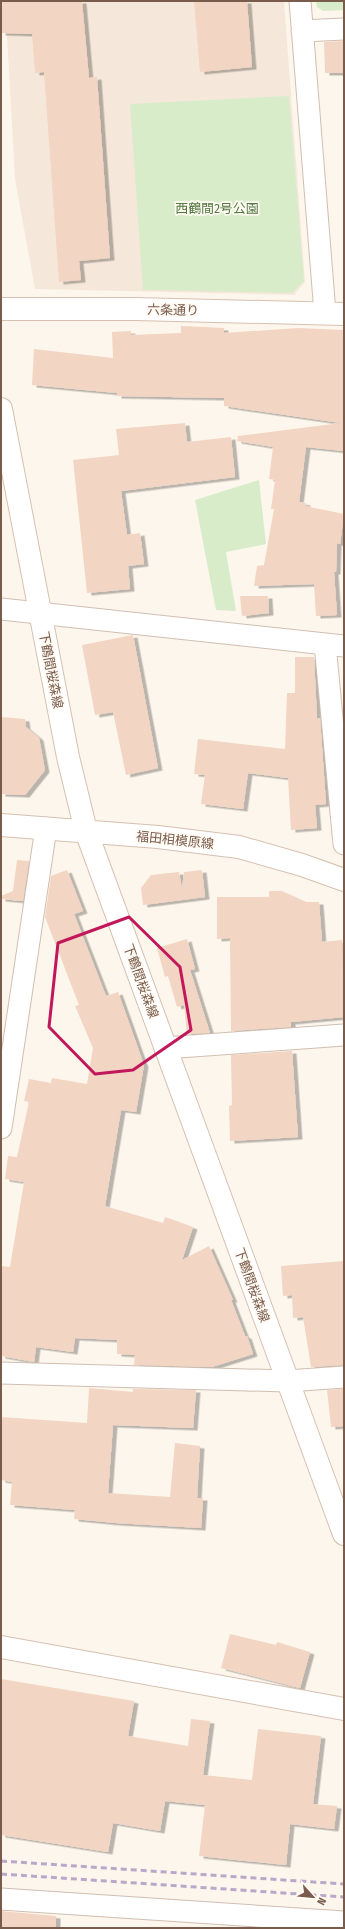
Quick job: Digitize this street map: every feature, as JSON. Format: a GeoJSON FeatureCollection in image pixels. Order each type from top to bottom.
{"type":"FeatureCollection","features":[{"type":"Feature","properties":{"kind":"street"},"geometry":{"type":"LineString","coordinates":[[300,1],[302,31],[334,314]]}},
{"type":"Feature","properties":{"kind":"street"},"geometry":{"type":"LineString","coordinates":[[302,31],[344,29]]}},
{"type":"Feature","properties":{"kind":"street","name":"六条通り"},"geometry":{"type":"LineString","coordinates":[[1,309],[334,314]]}},
{"type":"Feature","properties":{"kind":"street","name":"下鶴間桜森線"},"geometry":{"type":"LineString","coordinates":[[1,409],[68,757],[86,831],[344,1534]]}},
{"type":"Feature","properties":{"kind":"street"},"geometry":{"type":"LineString","coordinates":[[1,609],[335,645],[344,844]]}},
{"type":"Feature","properties":{"kind":"street","name":"福田相模原線"},"geometry":{"type":"LineString","coordinates":[[1,825],[158,837],[239,847],[302,865],[344,880]]}},
{"type":"Feature","properties":{"kind":"street"},"geometry":{"type":"LineString","coordinates":[[1,1128],[46,828]]}},
{"type":"Feature","properties":{"kind":"street"},"geometry":{"type":"LineString","coordinates":[[165,1048],[344,1035]]}},
{"type":"Feature","properties":{"kind":"street"},"geometry":{"type":"LineString","coordinates":[[1,1373],[287,1381],[344,1377]]}},
{"type":"Feature","properties":{"kind":"street"},"geometry":{"type":"LineString","coordinates":[[1,1647],[344,1709]]}},
{"type":"Feature","properties":{"kind":"street"},"geometry":{"type":"LineString","coordinates":[[1,1899],[344,1922]]}},
{"type":"Feature","properties":{"kind":"highlighted area"},"geometry":{"type":"Polygon","coordinates":[[[129,917],[180,967],[191,1030],[133,1070],[95,1074],[49,1027],[58,943],[129,917]]]}},
{"type":"Feature","properties":{"kind":"shaded area"},"geometry":{"type":"Polygon","coordinates":[[[5,1],[284,1],[305,282],[294,295],[35,289],[15,179],[5,1]]]}},
{"type":"Feature","properties":{"kind":"green space"},"geometry":{"type":"Polygon","coordinates":[[[316,1],[344,1],[344,10],[323,11],[317,7],[316,1]]]}},
{"type":"Feature","properties":{"kind":"green space","name":"西鶴間2号公園"},"geometry":{"type":"Polygon","coordinates":[[[289,96],[304,281],[292,293],[143,290],[130,104],[289,96]]]}},
{"type":"Feature","properties":{"kind":"green space"},"geometry":{"type":"Polygon","coordinates":[[[259,480],[266,544],[226,552],[236,611],[216,610],[195,500],[259,480]]]}},
{"type":"Feature","properties":{"kind":"building"},"geometry":{"type":"Polygon","coordinates":[[[1,1],[82,1],[89,78],[97,77],[110,258],[79,261],[81,280],[59,282],[44,72],[35,73],[32,34],[1,33],[1,1]]]}},
{"type":"Feature","properties":{"kind":"building"},"geometry":{"type":"Polygon","coordinates":[[[194,1],[247,1],[252,67],[200,72],[194,1]]]}},
{"type":"Feature","properties":{"kind":"building"},"geometry":{"type":"Polygon","coordinates":[[[344,41],[344,73],[325,73],[324,42],[344,41]]]}},
{"type":"Feature","properties":{"kind":"building"},"geometry":{"type":"Polygon","coordinates":[[[181,326],[224,328],[224,333],[298,328],[344,330],[344,451],[306,447],[299,502],[306,503],[305,506],[344,514],[340,544],[337,543],[336,572],[334,572],[337,615],[316,616],[314,584],[254,586],[257,566],[264,565],[274,509],[271,509],[275,480],[269,479],[273,447],[237,441],[238,436],[341,423],[224,406],[224,398],[117,396],[117,393],[32,385],[34,349],[113,358],[112,332],[131,331],[131,335],[181,333],[181,326]]]}},
{"type":"Feature","properties":{"kind":"building"},"geometry":{"type":"Polygon","coordinates":[[[185,423],[187,442],[231,437],[235,477],[121,491],[127,535],[140,533],[144,564],[128,566],[130,589],[87,593],[73,460],[119,455],[116,429],[185,423]]]}},
{"type":"Feature","properties":{"kind":"building"},"geometry":{"type":"Polygon","coordinates":[[[240,596],[268,596],[269,613],[242,616],[240,596]]]}},
{"type":"Feature","properties":{"kind":"building"},"geometry":{"type":"Polygon","coordinates":[[[133,635],[158,768],[126,775],[113,712],[95,715],[82,645],[133,635]]]}},
{"type":"Feature","properties":{"kind":"building"},"geometry":{"type":"Polygon","coordinates":[[[295,657],[314,657],[317,719],[320,718],[326,804],[315,805],[317,828],[291,830],[288,778],[248,773],[243,809],[201,804],[205,775],[194,774],[198,739],[285,749],[287,693],[295,693],[295,657]]]}},
{"type":"Feature","properties":{"kind":"building"},"geometry":{"type":"Polygon","coordinates":[[[1,717],[25,719],[26,727],[39,738],[45,770],[25,795],[1,794],[1,717]]]}},
{"type":"Feature","properties":{"kind":"building"},"geometry":{"type":"Polygon","coordinates":[[[17,860],[29,861],[23,901],[1,899],[1,896],[13,891],[17,860]]]}},
{"type":"Feature","properties":{"kind":"building"},"geometry":{"type":"Polygon","coordinates":[[[67,870],[83,911],[74,914],[106,996],[118,992],[144,1065],[136,1112],[121,1110],[105,1206],[163,1223],[165,1217],[193,1227],[182,1260],[209,1246],[233,1300],[231,1300],[245,1336],[247,1336],[253,1354],[212,1367],[134,1365],[135,1355],[117,1354],[117,1340],[75,1338],[73,1352],[36,1347],[34,1362],[1,1356],[1,1266],[10,1267],[24,1182],[5,1179],[8,1156],[17,1157],[29,1102],[24,1101],[29,1079],[51,1083],[52,1078],[87,1084],[93,1048],[75,1006],[79,1005],[45,917],[51,876],[67,870]]]}},
{"type":"Feature","properties":{"kind":"building"},"geometry":{"type":"Polygon","coordinates":[[[202,870],[205,897],[143,905],[141,888],[151,875],[179,872],[182,889],[184,872],[202,870]]]}},
{"type":"Feature","properties":{"kind":"building"},"geometry":{"type":"Polygon","coordinates":[[[269,891],[282,891],[306,902],[319,902],[322,942],[342,940],[344,1017],[291,1022],[291,1027],[231,1031],[230,938],[217,939],[217,897],[269,897],[269,891]]]}},
{"type":"Feature","properties":{"kind":"building"},"geometry":{"type":"Polygon","coordinates":[[[187,939],[195,969],[190,970],[210,1033],[187,1034],[184,1005],[177,1007],[168,976],[165,977],[157,948],[187,939]]]}},
{"type":"Feature","properties":{"kind":"building"},"geometry":{"type":"Polygon","coordinates":[[[292,1051],[298,1137],[230,1141],[229,1106],[232,1105],[231,1055],[292,1051]]]}},
{"type":"Feature","properties":{"kind":"building"},"geometry":{"type":"Polygon","coordinates":[[[344,1261],[344,1365],[311,1367],[303,1317],[293,1318],[292,1295],[283,1296],[281,1266],[344,1261]]]}},
{"type":"Feature","properties":{"kind":"building"},"geometry":{"type":"Polygon","coordinates":[[[89,1388],[133,1392],[133,1389],[196,1390],[193,1428],[113,1425],[108,1493],[170,1497],[175,1443],[200,1446],[197,1498],[203,1498],[201,1528],[74,1519],[75,1510],[10,1505],[12,1482],[1,1480],[1,1417],[87,1423],[89,1388]]]}},
{"type":"Feature","properties":{"kind":"building"},"geometry":{"type":"Polygon","coordinates":[[[344,1389],[344,1426],[331,1427],[327,1390],[344,1389]]]}},
{"type":"Feature","properties":{"kind":"building"},"geometry":{"type":"Polygon","coordinates":[[[230,1634],[276,1645],[277,1642],[310,1652],[300,1688],[221,1668],[230,1634]]]}},
{"type":"Feature","properties":{"kind":"building"},"geometry":{"type":"Polygon","coordinates":[[[1,1679],[134,1701],[128,1736],[188,1746],[191,1719],[210,1721],[203,1775],[252,1780],[258,1729],[321,1736],[313,1804],[337,1806],[334,1829],[290,1824],[286,1865],[199,1856],[205,1805],[165,1801],[160,1831],[113,1823],[108,1852],[1,1835],[1,1679]]]}},
{"type":"Feature","properties":{"kind":"building"},"geometry":{"type":"Polygon","coordinates":[[[1,1911],[56,1916],[56,1928],[1,1928],[1,1911]]]}},
{"type":"Feature","properties":{"kind":"railway"},"geometry":{"type":"LineString","coordinates":[[1,1861],[344,1884]]}},
{"type":"Feature","properties":{"kind":"railway"},"geometry":{"type":"LineString","coordinates":[[1,1874],[344,1897]]}}]}
